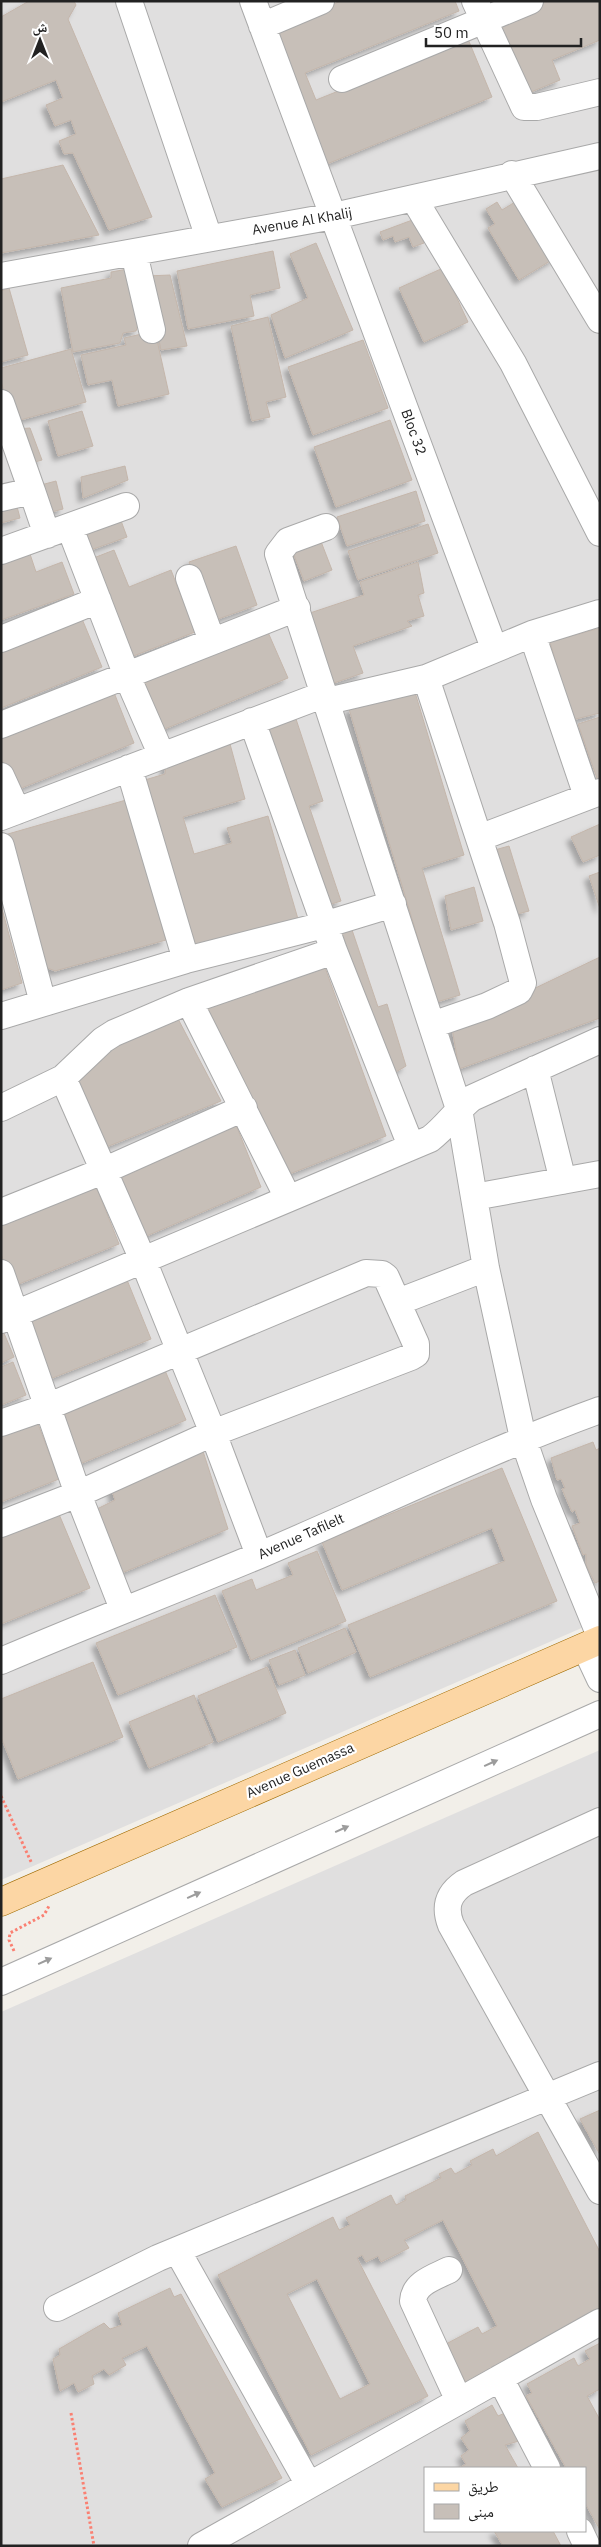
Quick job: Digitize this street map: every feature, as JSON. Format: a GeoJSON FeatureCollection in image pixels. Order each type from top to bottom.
{"type":"FeatureCollection","features":[{"type":"Feature","properties":{"kind":"main road","name":"Avenue Guemassa"},"geometry":{"type":"LineString","coordinates":[[1,1902],[595,1641]]}},
{"type":"Feature","properties":{"kind":"street"},"geometry":{"type":"LineString","coordinates":[[128,1],[209,238]]}},
{"type":"Feature","properties":{"kind":"street","name":"Bloc 32"},"geometry":{"type":"LineString","coordinates":[[253,1],[494,648]]}},
{"type":"Feature","properties":{"kind":"street"},"geometry":{"type":"LineString","coordinates":[[262,26],[321,1]]}},
{"type":"Feature","properties":{"kind":"street"},"geometry":{"type":"LineString","coordinates":[[342,79],[480,11],[530,1]]}},
{"type":"Feature","properties":{"kind":"street"},"geometry":{"type":"LineString","coordinates":[[480,11],[524,108],[597,100]]}},
{"type":"Feature","properties":{"kind":"street","name":"Avenue Al Khalij"},"geometry":{"type":"LineString","coordinates":[[1,276],[334,216],[414,199],[512,174],[600,156]]}},
{"type":"Feature","properties":{"kind":"street"},"geometry":{"type":"LineString","coordinates":[[512,174],[600,320]]}},
{"type":"Feature","properties":{"kind":"street"},"geometry":{"type":"LineString","coordinates":[[414,199],[513,363],[600,532]]}},
{"type":"Feature","properties":{"kind":"street"},"geometry":{"type":"LineString","coordinates":[[134,253],[152,330]]}},
{"type":"Feature","properties":{"kind":"street"},"geometry":{"type":"LineString","coordinates":[[1,403],[32,491],[58,531],[98,600],[127,676],[162,756]]}},
{"type":"Feature","properties":{"kind":"street"},"geometry":{"type":"LineString","coordinates":[[1,498],[32,491]]}},
{"type":"Feature","properties":{"kind":"street"},"geometry":{"type":"LineString","coordinates":[[1,551],[126,506]]}},
{"type":"Feature","properties":{"kind":"street"},"geometry":{"type":"LineString","coordinates":[[326,527],[288,541],[278,554],[394,904],[458,1109],[486,1268],[523,1438],[595,1641],[600,1678]]}},
{"type":"Feature","properties":{"kind":"street"},"geometry":{"type":"LineString","coordinates":[[189,578],[212,641]]}},
{"type":"Feature","properties":{"kind":"street"},"geometry":{"type":"LineString","coordinates":[[1,639],[98,600]]}},
{"type":"Feature","properties":{"kind":"street"},"geometry":{"type":"LineString","coordinates":[[1,725],[297,608]]}},
{"type":"Feature","properties":{"kind":"street"},"geometry":{"type":"LineString","coordinates":[[1,776],[9,814],[252,721],[327,698],[426,678],[494,648],[600,613]]}},
{"type":"Feature","properties":{"kind":"street"},"geometry":{"type":"LineString","coordinates":[[480,838],[593,794],[532,634]]}},
{"type":"Feature","properties":{"kind":"street"},"geometry":{"type":"LineString","coordinates":[[426,678],[507,923],[523,987],[520,991],[486,1006],[432,1025]]}},
{"type":"Feature","properties":{"kind":"street"},"geometry":{"type":"LineString","coordinates":[[252,721],[334,952],[411,1146]]}},
{"type":"Feature","properties":{"kind":"street"},"geometry":{"type":"LineString","coordinates":[[129,768],[186,960]]}},
{"type":"Feature","properties":{"kind":"street"},"geometry":{"type":"LineString","coordinates":[[1,846],[44,1003]]}},
{"type":"Feature","properties":{"kind":"street"},"geometry":{"type":"LineString","coordinates":[[1,1016],[186,960],[324,925],[394,904]]}},
{"type":"Feature","properties":{"kind":"street"},"geometry":{"type":"LineString","coordinates":[[1,1108],[63,1078],[103,1040],[190,1001],[334,952]]}},
{"type":"Feature","properties":{"kind":"street"},"geometry":{"type":"LineString","coordinates":[[190,1001],[288,1198]]}},
{"type":"Feature","properties":{"kind":"street"},"geometry":{"type":"LineString","coordinates":[[9,1317],[430,1138],[443,1129],[458,1109],[486,1091],[600,1040]]}},
{"type":"Feature","properties":{"kind":"street"},"geometry":{"type":"LineString","coordinates":[[535,1069],[563,1181]]}},
{"type":"Feature","properties":{"kind":"street"},"geometry":{"type":"LineString","coordinates":[[63,1078],[143,1260],[213,1433],[259,1555]]}},
{"type":"Feature","properties":{"kind":"street"},"geometry":{"type":"LineString","coordinates":[[1,1212],[103,1171],[244,1108]]}},
{"type":"Feature","properties":{"kind":"street"},"geometry":{"type":"LineString","coordinates":[[474,1197],[600,1174]]}},
{"type":"Feature","properties":{"kind":"street"},"geometry":{"type":"LineString","coordinates":[[398,1302],[486,1268]]}},
{"type":"Feature","properties":{"kind":"street"},"geometry":{"type":"LineString","coordinates":[[1,1273],[9,1317],[47,1407],[78,1494],[123,1609]]}},
{"type":"Feature","properties":{"kind":"street"},"geometry":{"type":"LineString","coordinates":[[1,1423],[47,1407],[366,1273],[377,1273],[386,1277],[416,1344],[416,1354],[412,1357],[213,1433],[78,1494],[1,1524]]}},
{"type":"Feature","properties":{"kind":"street","name":"Avenue Tafilelt"},"geometry":{"type":"LineString","coordinates":[[1,1661],[123,1609],[259,1555],[523,1438],[600,1410]]}},
{"type":"Feature","properties":{"kind":"street"},"geometry":{"type":"LineString","coordinates":[[1,1982],[600,1714]]}},
{"type":"Feature","properties":{"kind":"street"},"geometry":{"type":"LineString","coordinates":[[600,1821],[464,1884],[453,1893],[447,1906],[452,1925],[600,2191]]}},
{"type":"Feature","properties":{"kind":"street"},"geometry":{"type":"LineString","coordinates":[[57,2308],[177,2250],[600,2075]]}},
{"type":"Feature","properties":{"kind":"street"},"geometry":{"type":"LineString","coordinates":[[177,2250],[309,2485]]}},
{"type":"Feature","properties":{"kind":"street"},"geometry":{"type":"LineString","coordinates":[[449,2270],[420,2285],[416,2289],[413,2301],[459,2401]]}},
{"type":"Feature","properties":{"kind":"street"},"geometry":{"type":"LineString","coordinates":[[201,2546],[600,2322]]}},
{"type":"Feature","properties":{"kind":"street"},"geometry":{"type":"LineString","coordinates":[[500,2378],[546,2467]]}},
{"type":"Feature","properties":{"kind":"street"},"geometry":{"type":"LineString","coordinates":[[581,2532],[588,2546]]}},
{"type":"Feature","properties":{"kind":"path"},"geometry":{"type":"LineString","coordinates":[[70,2413],[94,2546]]}},
{"type":"Feature","properties":{"kind":"shaded area"},"geometry":{"type":"Polygon","coordinates":[[[1,1],[600,1],[600,1620],[1,1880],[1,1]]]}},
{"type":"Feature","properties":{"kind":"shaded area"},"geometry":{"type":"Polygon","coordinates":[[[600,1750],[600,2546],[1,2546],[1,2012],[600,1750]]]}},
{"type":"Feature","properties":{"kind":"building"},"geometry":{"type":"Polygon","coordinates":[[[29,1],[74,1],[76,5],[68,19],[152,217],[109,230],[73,153],[64,154],[59,141],[76,134],[71,120],[55,126],[46,105],[63,98],[56,80],[1,102],[1,17],[29,1]]]}},
{"type":"Feature","properties":{"kind":"building"},"geometry":{"type":"Polygon","coordinates":[[[341,1],[455,1],[459,11],[305,73],[316,100],[468,39],[492,97],[322,166],[267,31],[341,1]]]}},
{"type":"Feature","properties":{"kind":"building"},"geometry":{"type":"Polygon","coordinates":[[[542,1],[600,1],[600,40],[552,60],[560,80],[519,97],[488,24],[542,1]]]}},
{"type":"Feature","properties":{"kind":"building"},"geometry":{"type":"Polygon","coordinates":[[[63,165],[99,235],[1,253],[1,179],[63,165]]]}},
{"type":"Feature","properties":{"kind":"building"},"geometry":{"type":"Polygon","coordinates":[[[520,199],[555,258],[519,280],[488,228],[495,224],[486,209],[497,202],[502,210],[520,199]]]}},
{"type":"Feature","properties":{"kind":"building"},"geometry":{"type":"Polygon","coordinates":[[[415,219],[424,243],[413,247],[409,237],[395,242],[393,236],[383,240],[380,232],[415,219]]]}},
{"type":"Feature","properties":{"kind":"building"},"geometry":{"type":"Polygon","coordinates":[[[316,243],[353,330],[285,358],[271,315],[308,298],[290,254],[316,243]]]}},
{"type":"Feature","properties":{"kind":"building"},"geometry":{"type":"Polygon","coordinates":[[[273,251],[280,288],[250,295],[254,316],[188,329],[177,271],[273,251]]]}},
{"type":"Feature","properties":{"kind":"building"},"geometry":{"type":"Polygon","coordinates":[[[443,268],[468,322],[424,342],[399,288],[443,268]]]}},
{"type":"Feature","properties":{"kind":"building"},"geometry":{"type":"Polygon","coordinates":[[[128,269],[138,325],[136,331],[123,333],[120,343],[73,352],[61,288],[111,278],[111,272],[128,269]]]}},
{"type":"Feature","properties":{"kind":"building"},"geometry":{"type":"Polygon","coordinates":[[[170,275],[187,346],[161,350],[146,276],[170,275]]]}},
{"type":"Feature","properties":{"kind":"building"},"geometry":{"type":"Polygon","coordinates":[[[9,288],[28,355],[1,362],[1,291],[9,288]]]}},
{"type":"Feature","properties":{"kind":"building"},"geometry":{"type":"Polygon","coordinates":[[[268,317],[286,397],[266,402],[270,417],[252,421],[231,326],[268,317]]]}},
{"type":"Feature","properties":{"kind":"building"},"geometry":{"type":"Polygon","coordinates":[[[155,331],[169,394],[118,406],[112,380],[88,385],[81,355],[126,345],[124,338],[155,331]]]}},
{"type":"Feature","properties":{"kind":"building"},"geometry":{"type":"Polygon","coordinates":[[[363,340],[388,408],[313,435],[288,367],[363,340]]]}},
{"type":"Feature","properties":{"kind":"building"},"geometry":{"type":"Polygon","coordinates":[[[71,349],[86,402],[13,422],[1,381],[1,368],[71,349]]]}},
{"type":"Feature","properties":{"kind":"building"},"geometry":{"type":"Polygon","coordinates":[[[82,411],[93,446],[58,456],[48,421],[82,411]]]}},
{"type":"Feature","properties":{"kind":"building"},"geometry":{"type":"Polygon","coordinates":[[[390,420],[412,480],[336,507],[314,447],[390,420]]]}},
{"type":"Feature","properties":{"kind":"building"},"geometry":{"type":"Polygon","coordinates":[[[30,428],[42,460],[28,464],[15,429],[30,428]]]}},
{"type":"Feature","properties":{"kind":"building"},"geometry":{"type":"Polygon","coordinates":[[[125,466],[128,480],[83,498],[81,477],[125,466]]]}},
{"type":"Feature","properties":{"kind":"building"},"geometry":{"type":"Polygon","coordinates":[[[56,481],[63,509],[44,514],[37,486],[56,481]]]}},
{"type":"Feature","properties":{"kind":"building"},"geometry":{"type":"Polygon","coordinates":[[[416,491],[425,521],[347,546],[337,517],[416,491]]]}},
{"type":"Feature","properties":{"kind":"building"},"geometry":{"type":"Polygon","coordinates":[[[15,499],[20,518],[1,523],[1,502],[15,499]]]}},
{"type":"Feature","properties":{"kind":"building"},"geometry":{"type":"Polygon","coordinates":[[[120,518],[127,537],[88,551],[81,532],[120,518]]]}},
{"type":"Feature","properties":{"kind":"building"},"geometry":{"type":"Polygon","coordinates":[[[428,524],[438,553],[358,580],[348,551],[428,524]]]}},
{"type":"Feature","properties":{"kind":"building"},"geometry":{"type":"Polygon","coordinates":[[[320,539],[332,570],[304,581],[292,550],[320,539]]]}},
{"type":"Feature","properties":{"kind":"building"},"geometry":{"type":"Polygon","coordinates":[[[236,546],[257,605],[210,622],[189,562],[236,546]]]}},
{"type":"Feature","properties":{"kind":"building"},"geometry":{"type":"Polygon","coordinates":[[[114,550],[129,587],[171,570],[195,632],[131,657],[91,559],[114,550]]]}},
{"type":"Feature","properties":{"kind":"building"},"geometry":{"type":"Polygon","coordinates":[[[30,554],[36,572],[62,562],[74,594],[1,620],[1,564],[30,554]]]}},
{"type":"Feature","properties":{"kind":"building"},"geometry":{"type":"Polygon","coordinates":[[[418,562],[424,593],[418,595],[424,616],[407,621],[412,626],[353,646],[363,673],[331,684],[307,614],[364,595],[360,582],[418,562]]]}},
{"type":"Feature","properties":{"kind":"building"},"geometry":{"type":"Polygon","coordinates":[[[80,614],[102,667],[1,708],[1,646],[80,614]]]}},
{"type":"Feature","properties":{"kind":"building"},"geometry":{"type":"Polygon","coordinates":[[[600,628],[600,713],[572,720],[550,642],[600,628]]]}},
{"type":"Feature","properties":{"kind":"building"},"geometry":{"type":"Polygon","coordinates":[[[267,630],[288,678],[160,731],[140,683],[267,630]]]}},
{"type":"Feature","properties":{"kind":"building"},"geometry":{"type":"Polygon","coordinates":[[[414,689],[464,855],[422,868],[460,995],[437,1002],[349,709],[414,689]]]}},
{"type":"Feature","properties":{"kind":"building"},"geometry":{"type":"Polygon","coordinates":[[[113,690],[134,743],[14,791],[1,759],[1,735],[113,690]]]}},
{"type":"Feature","properties":{"kind":"building"},"geometry":{"type":"Polygon","coordinates":[[[295,716],[323,801],[309,806],[341,901],[322,907],[262,727],[295,716]]]}},
{"type":"Feature","properties":{"kind":"building"},"geometry":{"type":"Polygon","coordinates":[[[600,717],[600,783],[599,784],[578,724],[600,717]]]}},
{"type":"Feature","properties":{"kind":"building"},"geometry":{"type":"Polygon","coordinates":[[[230,744],[245,799],[183,817],[194,854],[232,843],[227,828],[268,816],[298,919],[188,951],[138,782],[165,774],[166,763],[230,744]]]}},
{"type":"Feature","properties":{"kind":"building"},"geometry":{"type":"Polygon","coordinates":[[[126,800],[166,940],[55,971],[38,964],[1,836],[126,800]]]}},
{"type":"Feature","properties":{"kind":"building"},"geometry":{"type":"Polygon","coordinates":[[[600,824],[600,855],[583,862],[571,837],[600,824]]]}},
{"type":"Feature","properties":{"kind":"building"},"geometry":{"type":"Polygon","coordinates":[[[509,846],[529,911],[510,916],[491,851],[509,846]]]}},
{"type":"Feature","properties":{"kind":"building"},"geometry":{"type":"Polygon","coordinates":[[[600,872],[600,909],[589,876],[600,872]]]}},
{"type":"Feature","properties":{"kind":"building"},"geometry":{"type":"Polygon","coordinates":[[[474,887],[483,921],[451,930],[445,896],[474,887]]]}},
{"type":"Feature","properties":{"kind":"building"},"geometry":{"type":"Polygon","coordinates":[[[1,905],[22,983],[1,990],[1,905]]]}},
{"type":"Feature","properties":{"kind":"building"},"geometry":{"type":"Polygon","coordinates":[[[350,924],[378,1007],[387,1004],[406,1066],[389,1076],[331,929],[350,924]]]}},
{"type":"Feature","properties":{"kind":"building"},"geometry":{"type":"Polygon","coordinates":[[[600,957],[600,1018],[459,1069],[452,1028],[600,957]]]}},
{"type":"Feature","properties":{"kind":"building"},"geometry":{"type":"Polygon","coordinates":[[[323,962],[386,1136],[282,1177],[198,1004],[323,962]]]}},
{"type":"Feature","properties":{"kind":"building"},"geometry":{"type":"Polygon","coordinates":[[[176,1015],[221,1101],[104,1148],[75,1078],[106,1046],[176,1015]]]}},
{"type":"Feature","properties":{"kind":"building"},"geometry":{"type":"Polygon","coordinates":[[[234,1120],[261,1187],[142,1238],[114,1175],[234,1120]]]}},
{"type":"Feature","properties":{"kind":"building"},"geometry":{"type":"Polygon","coordinates":[[[94,1181],[119,1244],[14,1286],[1,1254],[1,1217],[94,1181]]]}},
{"type":"Feature","properties":{"kind":"building"},"geometry":{"type":"Polygon","coordinates":[[[125,1275],[151,1339],[45,1381],[19,1317],[125,1275]]]}},
{"type":"Feature","properties":{"kind":"building"},"geometry":{"type":"Polygon","coordinates":[[[1,1326],[14,1357],[1,1363],[1,1326]]]}},
{"type":"Feature","properties":{"kind":"building"},"geometry":{"type":"Polygon","coordinates":[[[161,1361],[186,1420],[75,1466],[51,1407],[161,1361]]]}},
{"type":"Feature","properties":{"kind":"building"},"geometry":{"type":"Polygon","coordinates":[[[13,1362],[26,1395],[1,1405],[1,1367],[13,1362]]]}},
{"type":"Feature","properties":{"kind":"building"},"geometry":{"type":"Polygon","coordinates":[[[35,1416],[59,1479],[1,1502],[1,1426],[35,1416]]]}},
{"type":"Feature","properties":{"kind":"building"},"geometry":{"type":"Polygon","coordinates":[[[593,1442],[596,1450],[600,1448],[600,1581],[595,1583],[586,1565],[586,1554],[583,1555],[572,1526],[580,1523],[575,1510],[572,1512],[562,1489],[565,1488],[561,1479],[557,1480],[551,1458],[593,1442]]]}},
{"type":"Feature","properties":{"kind":"building"},"geometry":{"type":"Polygon","coordinates":[[[201,1445],[228,1529],[117,1575],[95,1510],[115,1500],[110,1485],[201,1445]]]}},
{"type":"Feature","properties":{"kind":"building"},"geometry":{"type":"Polygon","coordinates":[[[502,1468],[557,1601],[370,1677],[348,1625],[505,1561],[492,1528],[342,1590],[322,1542],[502,1468]]]}},
{"type":"Feature","properties":{"kind":"building"},"geometry":{"type":"Polygon","coordinates":[[[56,1507],[90,1588],[1,1624],[1,1529],[56,1507]]]}},
{"type":"Feature","properties":{"kind":"building"},"geometry":{"type":"Polygon","coordinates":[[[317,1551],[346,1621],[251,1660],[222,1591],[252,1579],[256,1590],[293,1575],[288,1563],[317,1551]]]}},
{"type":"Feature","properties":{"kind":"building"},"geometry":{"type":"Polygon","coordinates":[[[215,1595],[237,1647],[118,1695],[96,1643],[215,1595]]]}},
{"type":"Feature","properties":{"kind":"building"},"geometry":{"type":"Polygon","coordinates":[[[345,1628],[356,1652],[308,1673],[298,1648],[345,1628]]]}},
{"type":"Feature","properties":{"kind":"building"},"geometry":{"type":"Polygon","coordinates":[[[295,1650],[305,1675],[279,1685],[269,1660],[295,1650]]]}},
{"type":"Feature","properties":{"kind":"building"},"geometry":{"type":"Polygon","coordinates":[[[93,1662],[123,1737],[18,1779],[1,1737],[1,1699],[93,1662]]]}},
{"type":"Feature","properties":{"kind":"building"},"geometry":{"type":"Polygon","coordinates":[[[267,1667],[286,1713],[218,1742],[198,1696],[267,1667]]]}},
{"type":"Feature","properties":{"kind":"building"},"geometry":{"type":"Polygon","coordinates":[[[194,1695],[213,1742],[149,1768],[129,1722],[194,1695]]]}},
{"type":"Feature","properties":{"kind":"building"},"geometry":{"type":"Polygon","coordinates":[[[600,2110],[600,2155],[580,2119],[600,2110]]]}},
{"type":"Feature","properties":{"kind":"building"},"geometry":{"type":"Polygon","coordinates":[[[538,2132],[600,2252],[600,2317],[467,2385],[446,2344],[478,2327],[482,2334],[497,2326],[443,2220],[404,2240],[409,2248],[381,2262],[378,2256],[366,2262],[362,2255],[357,2258],[428,2396],[311,2455],[218,2275],[333,2217],[339,2230],[350,2225],[346,2218],[391,2195],[396,2205],[406,2200],[405,2196],[441,2178],[439,2174],[451,2168],[455,2174],[472,2165],[470,2161],[493,2149],[496,2156],[538,2132]],[[317,2279],[287,2294],[340,2399],[370,2384],[317,2279]]]}},
{"type":"Feature","properties":{"kind":"building"},"geometry":{"type":"Polygon","coordinates":[[[170,2288],[174,2297],[181,2294],[282,2478],[222,2507],[205,2479],[215,2473],[147,2346],[122,2358],[126,2365],[109,2375],[104,2369],[92,2376],[94,2384],[78,2392],[74,2383],[60,2391],[53,2359],[60,2355],[59,2349],[104,2323],[110,2329],[122,2325],[118,2313],[170,2288]]]}},
{"type":"Feature","properties":{"kind":"building"},"geometry":{"type":"Polygon","coordinates":[[[600,2343],[600,2389],[587,2396],[600,2420],[600,2530],[586,2505],[586,2467],[565,2467],[526,2396],[532,2393],[527,2384],[574,2358],[578,2366],[590,2359],[585,2351],[600,2343]]]}},
{"type":"Feature","properties":{"kind":"building"},"geometry":{"type":"Polygon","coordinates":[[[492,2405],[498,2416],[505,2413],[519,2441],[505,2445],[517,2467],[461,2467],[466,2464],[461,2456],[469,2450],[461,2438],[470,2431],[465,2421],[492,2405]]]}},
{"type":"Feature","properties":{"kind":"building"},"geometry":{"type":"Polygon","coordinates":[[[495,2532],[554,2532],[561,2546],[503,2546],[495,2532]]]}}]}
